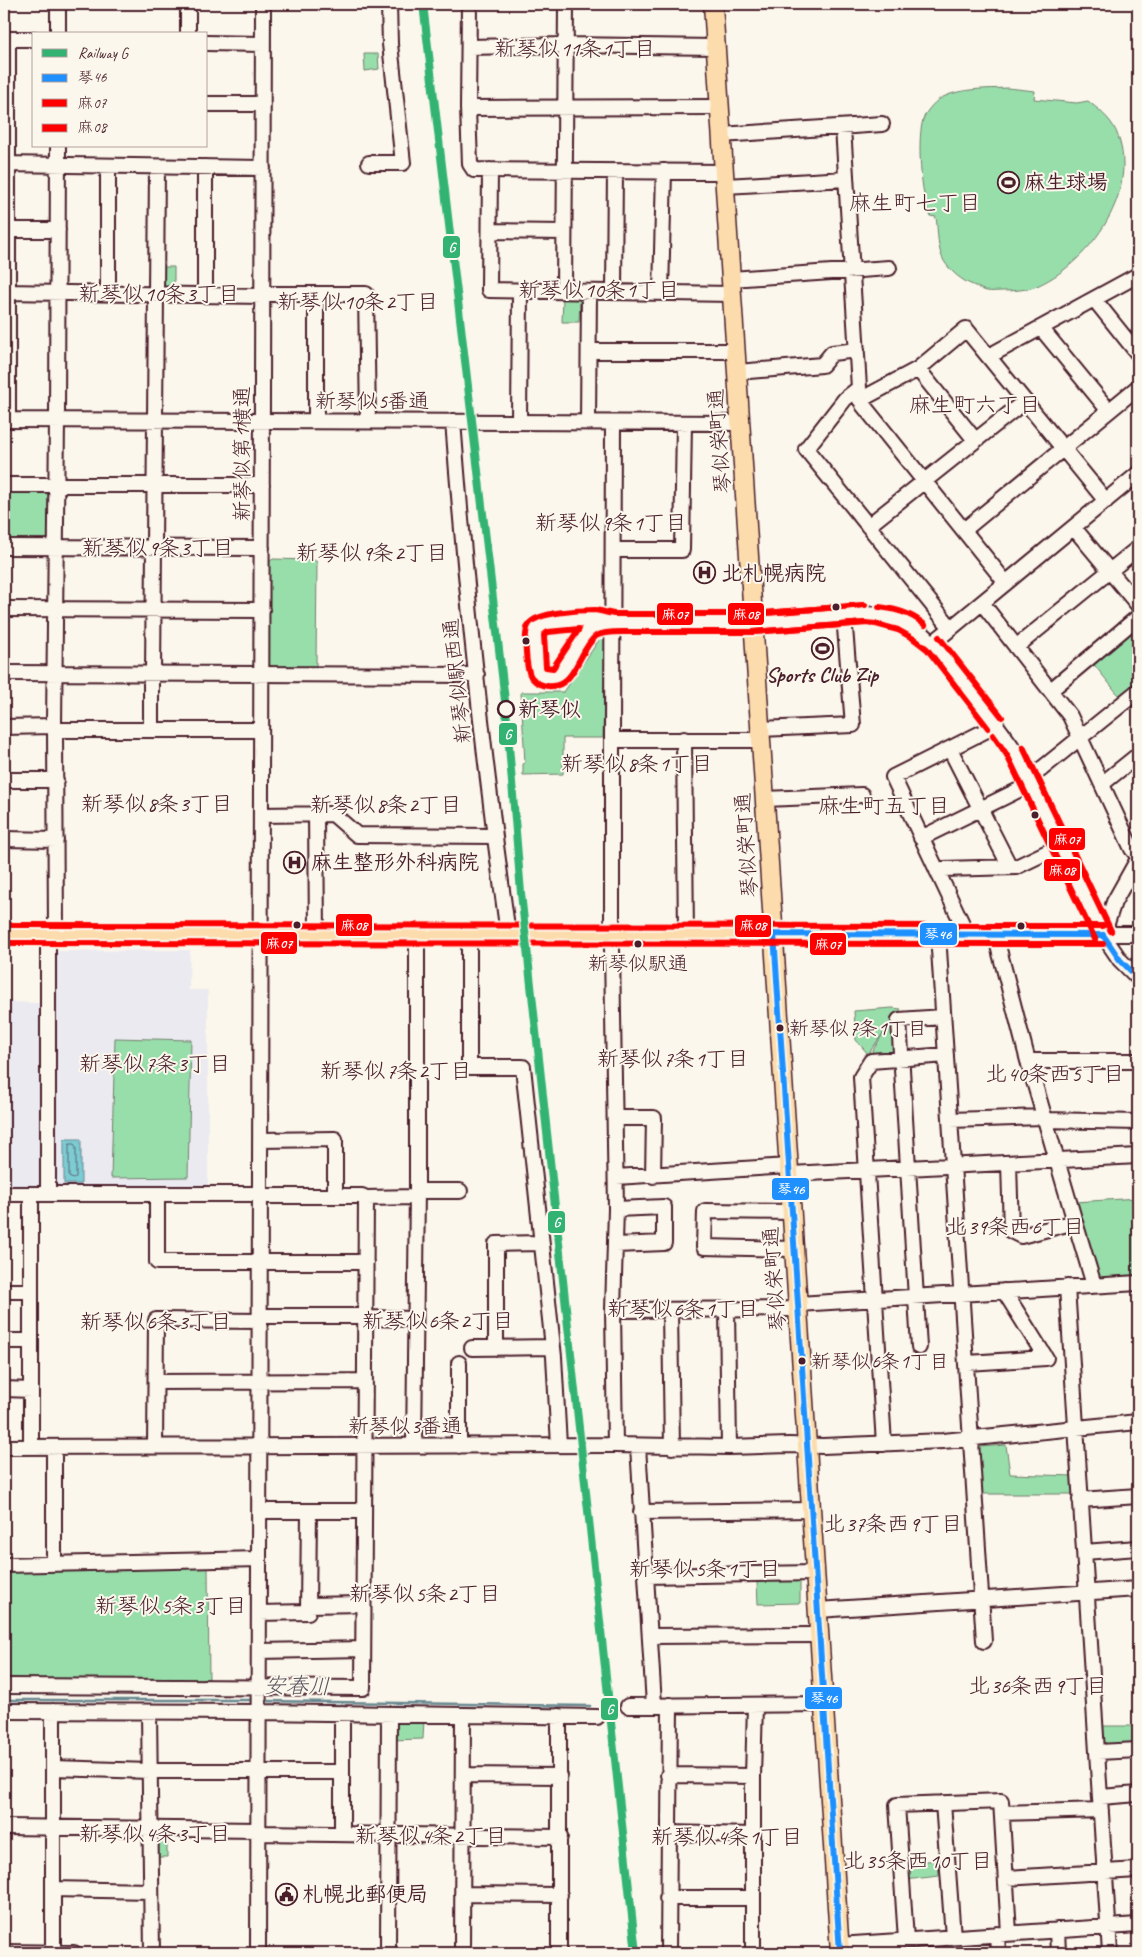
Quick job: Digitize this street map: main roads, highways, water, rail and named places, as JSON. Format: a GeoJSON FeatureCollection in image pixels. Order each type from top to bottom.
{"type":"FeatureCollection","features":[{"type":"Feature","properties":{"kind":"main road","name":"琴似栄町通"},"geometry":{"type":"LineString","coordinates":[[713,4],[839,1949]]}},
{"type":"Feature","properties":{"kind":"main road"},"geometry":{"type":"LineString","coordinates":[[4,934],[774,934]]}},
{"type":"Feature","properties":{"kind":"water"},"geometry":{"type":"Polygon","coordinates":[[[64,1139],[81,1139],[81,1184],[64,1184],[64,1139]]]}},
{"type":"Feature","properties":{"kind":"waterway","name":"安春川"},"geometry":{"type":"LineString","coordinates":[[4,1700],[253,1700]]}},
{"type":"Feature","properties":{"kind":"waterway","name":"安春川"},"geometry":{"type":"LineString","coordinates":[[264,1701],[590,1706]]}},
{"type":"Feature","properties":{"kind":"rail line","name":"G"},"geometry":{"type":"LineString","coordinates":[[423,4],[506,709],[521,893],[636,1953]]}},
{"type":"Feature","properties":{"kind":"place","name":"麻生球場"},"geometry":{"type":"Point","coordinates":[1008,182]}},
{"type":"Feature","properties":{"kind":"place","name":"北札幌病院"},"geometry":{"type":"Point","coordinates":[705,573]}},
{"type":"Feature","properties":{"kind":"place","name":"Sports Club Zip"},"geometry":{"type":"Point","coordinates":[822,648]}},
{"type":"Feature","properties":{"kind":"place","name":"新琴似"},"geometry":{"type":"Point","coordinates":[506,709]}},
{"type":"Feature","properties":{"kind":"place","name":"麻生整形外科病院"},"geometry":{"type":"Point","coordinates":[295,862]}},
{"type":"Feature","properties":{"kind":"place","name":"新琴似駅通"},"geometry":{"type":"Point","coordinates":[638,944]}},
{"type":"Feature","properties":{"kind":"place","name":"新琴似7条1丁目"},"geometry":{"type":"Point","coordinates":[780,1028]}},
{"type":"Feature","properties":{"kind":"place","name":"新琴似6条1丁目"},"geometry":{"type":"Point","coordinates":[802,1361]}},
{"type":"Feature","properties":{"kind":"place","name":"札幌北郵便局"},"geometry":{"type":"Point","coordinates":[286,1894]}},
{"type":"Feature","properties":{"kind":"district","name":"新琴似11条1丁目"},"geometry":{"type":"Point","coordinates":[575,48]}},
{"type":"Feature","properties":{"kind":"district","name":"麻生町七丁目"},"geometry":{"type":"Point","coordinates":[915,202]}},
{"type":"Feature","properties":{"kind":"district","name":"新琴似10条1丁目"},"geometry":{"type":"Point","coordinates":[599,289]}},
{"type":"Feature","properties":{"kind":"district","name":"新琴似10条3丁目"},"geometry":{"type":"Point","coordinates":[159,293]}},
{"type":"Feature","properties":{"kind":"district","name":"新琴似10条2丁目"},"geometry":{"type":"Point","coordinates":[358,301]}},
{"type":"Feature","properties":{"kind":"district","name":"麻生町六丁目"},"geometry":{"type":"Point","coordinates":[975,404]}},
{"type":"Feature","properties":{"kind":"district","name":"新琴似9条1丁目"},"geometry":{"type":"Point","coordinates":[611,522]}},
{"type":"Feature","properties":{"kind":"district","name":"新琴似9条3丁目"},"geometry":{"type":"Point","coordinates":[158,547]}},
{"type":"Feature","properties":{"kind":"district","name":"新琴似9条2丁目"},"geometry":{"type":"Point","coordinates":[372,552]}},
{"type":"Feature","properties":{"kind":"district","name":"新琴似8条1丁目"},"geometry":{"type":"Point","coordinates":[637,763]}},
{"type":"Feature","properties":{"kind":"district","name":"新琴似8条3丁目"},"geometry":{"type":"Point","coordinates":[157,803]}},
{"type":"Feature","properties":{"kind":"district","name":"新琴似8条2丁目"},"geometry":{"type":"Point","coordinates":[386,804]}},
{"type":"Feature","properties":{"kind":"district","name":"麻生町五丁目"},"geometry":{"type":"Point","coordinates":[884,805]}},
{"type":"Feature","properties":{"kind":"district","name":"新琴似7条1丁目"},"geometry":{"type":"Point","coordinates":[673,1058]}},
{"type":"Feature","properties":{"kind":"district","name":"新琴似7条3丁目"},"geometry":{"type":"Point","coordinates":[155,1063]}},
{"type":"Feature","properties":{"kind":"district","name":"新琴似7条2丁目"},"geometry":{"type":"Point","coordinates":[396,1070]}},
{"type":"Feature","properties":{"kind":"district","name":"北40条西5丁目"},"geometry":{"type":"Point","coordinates":[1055,1073]}},
{"type":"Feature","properties":{"kind":"district","name":"北39条西6丁目"},"geometry":{"type":"Point","coordinates":[1015,1226]}},
{"type":"Feature","properties":{"kind":"district","name":"新琴似6条1丁目"},"geometry":{"type":"Point","coordinates":[683,1308]}},
{"type":"Feature","properties":{"kind":"district","name":"新琴似6条2丁目"},"geometry":{"type":"Point","coordinates":[438,1320]}},
{"type":"Feature","properties":{"kind":"district","name":"新琴似6条3丁目"},"geometry":{"type":"Point","coordinates":[156,1321]}},
{"type":"Feature","properties":{"kind":"district","name":"北37条西9丁目"},"geometry":{"type":"Point","coordinates":[893,1523]}},
{"type":"Feature","properties":{"kind":"district","name":"新琴似5条1丁目"},"geometry":{"type":"Point","coordinates":[705,1568]}},
{"type":"Feature","properties":{"kind":"district","name":"新琴似5条2丁目"},"geometry":{"type":"Point","coordinates":[425,1593]}},
{"type":"Feature","properties":{"kind":"district","name":"新琴似5条3丁目"},"geometry":{"type":"Point","coordinates":[171,1605]}},
{"type":"Feature","properties":{"kind":"district","name":"北36条西9丁目"},"geometry":{"type":"Point","coordinates":[1038,1685]}},
{"type":"Feature","properties":{"kind":"district","name":"新琴似4条3丁目"},"geometry":{"type":"Point","coordinates":[155,1833]}},
{"type":"Feature","properties":{"kind":"district","name":"新琴似4条2丁目"},"geometry":{"type":"Point","coordinates":[431,1835]}},
{"type":"Feature","properties":{"kind":"district","name":"新琴似4条1丁目"},"geometry":{"type":"Point","coordinates":[727,1836]}},
{"type":"Feature","properties":{"kind":"district","name":"北35条西10丁目"},"geometry":{"type":"Point","coordinates":[918,1860]}}]}
